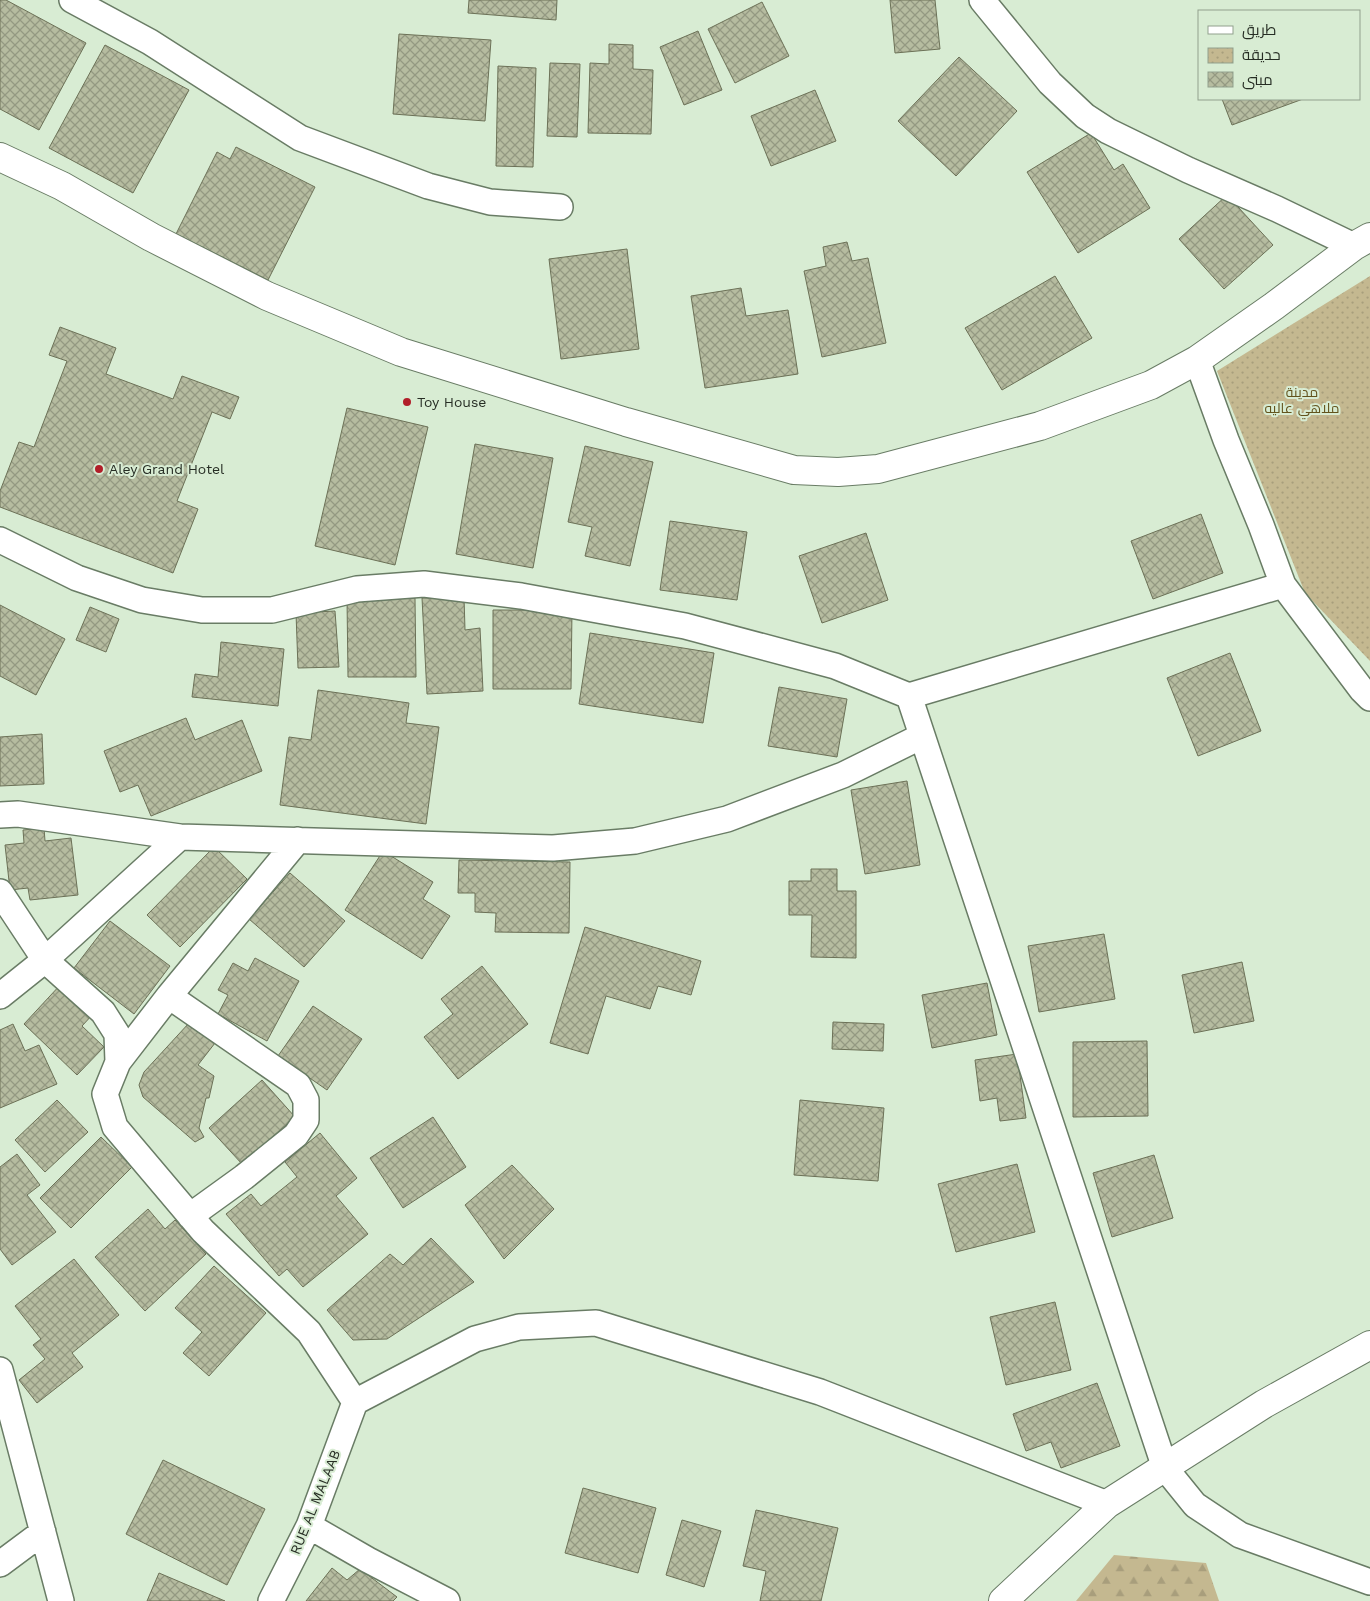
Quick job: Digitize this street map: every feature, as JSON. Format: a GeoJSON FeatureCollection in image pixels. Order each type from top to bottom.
{"type":"FeatureCollection","features":[{"type":"Feature","properties":{"kind":"main road"},"geometry":{"type":"LineString","coordinates":[[0,157],[62,186],[150,238],[267,296],[401,352],[626,422],[794,470],[838,472],[878,469],[982,443],[1040,426],[1151,385],[1196,360],[1362,242]]}},
{"type":"Feature","properties":{"kind":"main road"},"geometry":{"type":"LineString","coordinates":[[1003,1601],[1107,1504],[1264,1404],[1370,1345]]}},
{"type":"Feature","properties":{"kind":"street"},"geometry":{"type":"LineString","coordinates":[[72,0],[150,42],[300,138],[428,186],[490,202],[560,207]]}},
{"type":"Feature","properties":{"kind":"street"},"geometry":{"type":"LineString","coordinates":[[982,0],[1050,83],[1085,116],[1108,131],[1188,170],[1277,209],[1362,242]]}},
{"type":"Feature","properties":{"kind":"street"},"geometry":{"type":"LineString","coordinates":[[1196,360],[1283,586],[1370,698]]}},
{"type":"Feature","properties":{"kind":"street"},"geometry":{"type":"LineString","coordinates":[[0,540],[77,578],[142,600],[202,610],[272,610],[357,589],[424,584],[444,586],[520,596],[686,626],[835,666],[909,696],[1283,586]]}},
{"type":"Feature","properties":{"kind":"street"},"geometry":{"type":"LineString","coordinates":[[909,696],[1165,1468],[1195,1505],[1240,1536],[1370,1582]]}},
{"type":"Feature","properties":{"kind":"street"},"geometry":{"type":"LineString","coordinates":[[0,815],[18,814],[180,837],[553,848],[635,841],[727,819],[843,775],[922,736]]}},
{"type":"Feature","properties":{"kind":"street"},"geometry":{"type":"LineString","coordinates":[[0,996],[45,960],[180,837]]}},
{"type":"Feature","properties":{"kind":"street"},"geometry":{"type":"LineString","coordinates":[[298,840],[169,996],[118,1062],[105,1094],[115,1127],[203,1232],[309,1332],[355,1402],[475,1339],[519,1327],[596,1323],[820,1392],[1107,1504]]}},
{"type":"Feature","properties":{"kind":"street"},"geometry":{"type":"LineString","coordinates":[[0,892],[45,960],[103,1012],[117,1034],[118,1062]]}},
{"type":"Feature","properties":{"kind":"street"},"geometry":{"type":"LineString","coordinates":[[169,996],[298,1084],[306,1100],[306,1120],[296,1135],[244,1177],[190,1216]]}},
{"type":"Feature","properties":{"kind":"street"},"geometry":{"type":"LineString","coordinates":[[0,1370],[61,1601]]}},
{"type":"Feature","properties":{"kind":"street","name":"RUE AL MALAAB"},"geometry":{"type":"LineString","coordinates":[[271,1601],[309,1526],[355,1402]]}},
{"type":"Feature","properties":{"kind":"street"},"geometry":{"type":"LineString","coordinates":[[309,1526],[368,1560],[447,1601]]}},
{"type":"Feature","properties":{"kind":"street"},"geometry":{"type":"LineString","coordinates":[[0,1564],[43,1532]]}},
{"type":"Feature","properties":{"kind":"green space","name":"مدينة ملاهي عاليه"},"geometry":{"type":"Polygon","coordinates":[[[1370,276],[1370,661],[1305,593],[1217,371],[1370,276]]]}},
{"type":"Feature","properties":{"kind":"green space"},"geometry":{"type":"Polygon","coordinates":[[[1114,1555],[1206,1563],[1219,1601],[1076,1601],[1114,1555]]]}},
{"type":"Feature","properties":{"kind":"building"},"geometry":{"type":"Polygon","coordinates":[[[0,0],[6,0],[86,43],[39,130],[0,109],[0,0]]]}},
{"type":"Feature","properties":{"kind":"building"},"geometry":{"type":"Polygon","coordinates":[[[469,0],[557,0],[556,20],[468,13],[469,0]]]}},
{"type":"Feature","properties":{"kind":"building"},"geometry":{"type":"Polygon","coordinates":[[[890,0],[935,0],[940,49],[895,53],[890,0]]]}},
{"type":"Feature","properties":{"kind":"building"},"geometry":{"type":"Polygon","coordinates":[[[762,2],[789,56],[735,83],[708,29],[762,2]]]}},
{"type":"Feature","properties":{"kind":"building"},"geometry":{"type":"Polygon","coordinates":[[[698,31],[722,90],[684,105],[660,47],[698,31]]]}},
{"type":"Feature","properties":{"kind":"building"},"geometry":{"type":"Polygon","coordinates":[[[399,34],[491,40],[485,121],[393,114],[399,34]]]}},
{"type":"Feature","properties":{"kind":"building"},"geometry":{"type":"Polygon","coordinates":[[[609,44],[633,45],[633,69],[653,70],[651,134],[588,133],[590,63],[609,64],[609,44]]]}},
{"type":"Feature","properties":{"kind":"building"},"geometry":{"type":"Polygon","coordinates":[[[105,45],[189,90],[133,193],[49,148],[105,45]]]}},
{"type":"Feature","properties":{"kind":"building"},"geometry":{"type":"Polygon","coordinates":[[[959,57],[1017,111],[956,176],[898,121],[959,57]]]}},
{"type":"Feature","properties":{"kind":"building"},"geometry":{"type":"Polygon","coordinates":[[[550,63],[580,64],[577,137],[547,136],[550,63]]]}},
{"type":"Feature","properties":{"kind":"building"},"geometry":{"type":"Polygon","coordinates":[[[498,66],[536,68],[533,167],[496,166],[498,66]]]}},
{"type":"Feature","properties":{"kind":"building"},"geometry":{"type":"Polygon","coordinates":[[[815,90],[836,141],[771,166],[751,116],[815,90]]]}},
{"type":"Feature","properties":{"kind":"building"},"geometry":{"type":"Polygon","coordinates":[[[1222,100],[1300,100],[1232,125],[1222,100]]]}},
{"type":"Feature","properties":{"kind":"building"},"geometry":{"type":"Polygon","coordinates":[[[1091,133],[1114,170],[1123,164],[1150,208],[1078,253],[1027,172],[1091,133]]]}},
{"type":"Feature","properties":{"kind":"building"},"geometry":{"type":"Polygon","coordinates":[[[236,147],[315,187],[268,280],[176,234],[217,152],[230,159],[236,147]]]}},
{"type":"Feature","properties":{"kind":"building"},"geometry":{"type":"Polygon","coordinates":[[[1227,195],[1273,245],[1224,289],[1179,239],[1227,195]]]}},
{"type":"Feature","properties":{"kind":"building"},"geometry":{"type":"Polygon","coordinates":[[[847,242],[852,261],[868,258],[886,343],[822,357],[804,271],[826,266],[823,247],[847,242]]]}},
{"type":"Feature","properties":{"kind":"building"},"geometry":{"type":"Polygon","coordinates":[[[627,249],[639,349],[561,359],[549,259],[627,249]]]}},
{"type":"Feature","properties":{"kind":"building"},"geometry":{"type":"Polygon","coordinates":[[[1055,276],[1092,338],[1002,390],[965,328],[1055,276]]]}},
{"type":"Feature","properties":{"kind":"building"},"geometry":{"type":"Polygon","coordinates":[[[741,288],[746,316],[788,310],[798,374],[705,388],[691,296],[741,288]]]}},
{"type":"Feature","properties":{"kind":"building","name":"Aley Grand Hotel"},"geometry":{"type":"Polygon","coordinates":[[[60,327],[116,348],[106,374],[173,399],[182,376],[239,397],[230,419],[212,412],[177,501],[198,509],[173,573],[0,507],[0,491],[19,442],[34,447],[67,361],[49,355],[60,327]]]}},
{"type":"Feature","properties":{"kind":"building"},"geometry":{"type":"Polygon","coordinates":[[[347,408],[428,427],[395,565],[315,546],[347,408]]]}},
{"type":"Feature","properties":{"kind":"building"},"geometry":{"type":"Polygon","coordinates":[[[475,444],[553,458],[533,568],[456,554],[475,444]]]}},
{"type":"Feature","properties":{"kind":"building"},"geometry":{"type":"Polygon","coordinates":[[[585,446],[653,462],[630,566],[585,556],[592,527],[568,522],[585,446]]]}},
{"type":"Feature","properties":{"kind":"building"},"geometry":{"type":"Polygon","coordinates":[[[1201,514],[1223,573],[1153,599],[1131,541],[1201,514]]]}},
{"type":"Feature","properties":{"kind":"building"},"geometry":{"type":"Polygon","coordinates":[[[670,521],[747,532],[737,600],[660,590],[670,521]]]}},
{"type":"Feature","properties":{"kind":"building"},"geometry":{"type":"Polygon","coordinates":[[[866,533],[888,600],[822,623],[799,556],[866,533]]]}},
{"type":"Feature","properties":{"kind":"building"},"geometry":{"type":"Polygon","coordinates":[[[464,597],[465,630],[480,628],[483,691],[427,694],[422,598],[464,597]]]}},
{"type":"Feature","properties":{"kind":"building"},"geometry":{"type":"Polygon","coordinates":[[[415,598],[416,677],[348,677],[347,599],[415,598]]]}},
{"type":"Feature","properties":{"kind":"building"},"geometry":{"type":"Polygon","coordinates":[[[0,605],[65,639],[36,695],[0,676],[0,605]]]}},
{"type":"Feature","properties":{"kind":"building"},"geometry":{"type":"Polygon","coordinates":[[[90,607],[119,619],[106,652],[76,640],[90,607]]]}},
{"type":"Feature","properties":{"kind":"building"},"geometry":{"type":"Polygon","coordinates":[[[493,610],[572,610],[571,689],[493,689],[493,610]]]}},
{"type":"Feature","properties":{"kind":"building"},"geometry":{"type":"Polygon","coordinates":[[[335,611],[339,667],[298,668],[296,613],[335,611]]]}},
{"type":"Feature","properties":{"kind":"building"},"geometry":{"type":"Polygon","coordinates":[[[590,633],[714,653],[703,723],[579,704],[590,633]]]}},
{"type":"Feature","properties":{"kind":"building"},"geometry":{"type":"Polygon","coordinates":[[[221,642],[284,649],[278,706],[192,697],[195,674],[218,677],[221,642]]]}},
{"type":"Feature","properties":{"kind":"building"},"geometry":{"type":"Polygon","coordinates":[[[1230,653],[1261,731],[1198,756],[1167,678],[1230,653]]]}},
{"type":"Feature","properties":{"kind":"building"},"geometry":{"type":"Polygon","coordinates":[[[779,687],[847,699],[837,757],[768,746],[779,687]]]}},
{"type":"Feature","properties":{"kind":"building"},"geometry":{"type":"Polygon","coordinates":[[[318,690],[409,703],[406,723],[439,727],[426,824],[280,805],[289,737],[311,740],[318,690]]]}},
{"type":"Feature","properties":{"kind":"building"},"geometry":{"type":"Polygon","coordinates":[[[186,718],[195,740],[242,720],[262,771],[151,816],[138,785],[120,792],[104,751],[186,718]]]}},
{"type":"Feature","properties":{"kind":"building"},"geometry":{"type":"Polygon","coordinates":[[[42,734],[44,784],[0,786],[0,737],[42,734]]]}},
{"type":"Feature","properties":{"kind":"building"},"geometry":{"type":"Polygon","coordinates":[[[907,781],[920,865],[865,874],[851,790],[907,781]]]}},
{"type":"Feature","properties":{"kind":"building"},"geometry":{"type":"Polygon","coordinates":[[[44,828],[45,841],[71,838],[78,895],[30,900],[28,888],[10,890],[5,845],[24,843],[23,830],[44,828]]]}},
{"type":"Feature","properties":{"kind":"building"},"geometry":{"type":"Polygon","coordinates":[[[214,847],[247,879],[180,947],[147,915],[214,847]]]}},
{"type":"Feature","properties":{"kind":"building"},"geometry":{"type":"Polygon","coordinates":[[[383,851],[433,882],[423,899],[450,916],[422,959],[345,910],[383,851]]]}},
{"type":"Feature","properties":{"kind":"building"},"geometry":{"type":"Polygon","coordinates":[[[459,860],[570,862],[569,933],[495,932],[496,913],[475,912],[475,893],[458,893],[459,860]]]}},
{"type":"Feature","properties":{"kind":"building"},"geometry":{"type":"Polygon","coordinates":[[[811,869],[837,869],[837,891],[856,891],[856,958],[811,957],[812,915],[789,915],[789,881],[811,881],[811,869]]]}},
{"type":"Feature","properties":{"kind":"building"},"geometry":{"type":"Polygon","coordinates":[[[290,873],[345,921],[304,967],[249,919],[290,873]]]}},
{"type":"Feature","properties":{"kind":"building"},"geometry":{"type":"Polygon","coordinates":[[[110,921],[170,966],[134,1014],[74,968],[110,921]]]}},
{"type":"Feature","properties":{"kind":"building"},"geometry":{"type":"Polygon","coordinates":[[[585,927],[701,961],[691,995],[658,986],[650,1009],[606,996],[588,1054],[550,1043],[585,927]]]}},
{"type":"Feature","properties":{"kind":"building"},"geometry":{"type":"Polygon","coordinates":[[[1104,934],[1115,999],[1039,1012],[1028,946],[1104,934]]]}},
{"type":"Feature","properties":{"kind":"building"},"geometry":{"type":"Polygon","coordinates":[[[255,958],[299,981],[267,1041],[218,1014],[228,995],[218,990],[233,963],[248,971],[255,958]]]}},
{"type":"Feature","properties":{"kind":"building"},"geometry":{"type":"Polygon","coordinates":[[[1242,962],[1254,1021],[1194,1033],[1182,975],[1242,962]]]}},
{"type":"Feature","properties":{"kind":"building"},"geometry":{"type":"Polygon","coordinates":[[[482,966],[528,1024],[458,1079],[424,1037],[453,1014],[441,999],[482,966]]]}},
{"type":"Feature","properties":{"kind":"building"},"geometry":{"type":"Polygon","coordinates":[[[62,983],[94,1013],[82,1026],[104,1047],[77,1075],[24,1024],[62,983]]]}},
{"type":"Feature","properties":{"kind":"building"},"geometry":{"type":"Polygon","coordinates":[[[987,983],[997,1035],[932,1048],[922,995],[987,983]]]}},
{"type":"Feature","properties":{"kind":"building"},"geometry":{"type":"Polygon","coordinates":[[[313,1006],[362,1039],[327,1090],[278,1056],[313,1006]]]}},
{"type":"Feature","properties":{"kind":"building"},"geometry":{"type":"Polygon","coordinates":[[[833,1022],[884,1024],[883,1051],[832,1049],[833,1022]]]}},
{"type":"Feature","properties":{"kind":"building"},"geometry":{"type":"Polygon","coordinates":[[[189,1023],[215,1043],[198,1065],[214,1076],[209,1098],[206,1098],[199,1128],[204,1137],[195,1142],[143,1097],[139,1085],[144,1072],[189,1023]]]}},
{"type":"Feature","properties":{"kind":"building"},"geometry":{"type":"Polygon","coordinates":[[[13,1024],[25,1051],[39,1045],[57,1084],[0,1108],[0,1030],[13,1024]]]}},
{"type":"Feature","properties":{"kind":"building"},"geometry":{"type":"Polygon","coordinates":[[[1147,1041],[1148,1116],[1073,1117],[1073,1042],[1147,1041]]]}},
{"type":"Feature","properties":{"kind":"building"},"geometry":{"type":"Polygon","coordinates":[[[1017,1054],[1026,1118],[1000,1121],[997,1098],[980,1101],[975,1060],[1017,1054]]]}},
{"type":"Feature","properties":{"kind":"building"},"geometry":{"type":"Polygon","coordinates":[[[262,1080],[295,1117],[242,1164],[209,1128],[262,1080]]]}},
{"type":"Feature","properties":{"kind":"building"},"geometry":{"type":"Polygon","coordinates":[[[57,1100],[88,1132],[45,1172],[15,1140],[57,1100]]]}},
{"type":"Feature","properties":{"kind":"building"},"geometry":{"type":"Polygon","coordinates":[[[800,1100],[884,1108],[878,1181],[794,1175],[800,1100]]]}},
{"type":"Feature","properties":{"kind":"building"},"geometry":{"type":"Polygon","coordinates":[[[433,1117],[466,1167],[403,1208],[370,1158],[433,1117]]]}},
{"type":"Feature","properties":{"kind":"building"},"geometry":{"type":"Polygon","coordinates":[[[320,1133],[357,1178],[336,1196],[368,1234],[303,1287],[287,1269],[279,1276],[226,1214],[251,1194],[261,1206],[297,1177],[285,1162],[320,1133]]]}},
{"type":"Feature","properties":{"kind":"building"},"geometry":{"type":"Polygon","coordinates":[[[101,1137],[132,1167],[71,1228],[40,1198],[101,1137]]]}},
{"type":"Feature","properties":{"kind":"building"},"geometry":{"type":"Polygon","coordinates":[[[17,1154],[40,1185],[27,1195],[56,1232],[12,1265],[0,1249],[0,1167],[17,1154]]]}},
{"type":"Feature","properties":{"kind":"building"},"geometry":{"type":"Polygon","coordinates":[[[1154,1155],[1173,1218],[1112,1237],[1093,1173],[1154,1155]]]}},
{"type":"Feature","properties":{"kind":"building"},"geometry":{"type":"Polygon","coordinates":[[[1017,1164],[1035,1232],[956,1252],[938,1184],[1017,1164]]]}},
{"type":"Feature","properties":{"kind":"building"},"geometry":{"type":"Polygon","coordinates":[[[512,1165],[554,1209],[504,1259],[465,1205],[512,1165]]]}},
{"type":"Feature","properties":{"kind":"building"},"geometry":{"type":"Polygon","coordinates":[[[148,1209],[165,1229],[175,1220],[206,1254],[145,1311],[95,1257],[148,1209]]]}},
{"type":"Feature","properties":{"kind":"building"},"geometry":{"type":"Polygon","coordinates":[[[431,1238],[474,1282],[387,1339],[353,1340],[327,1310],[390,1254],[403,1265],[431,1238]]]}},
{"type":"Feature","properties":{"kind":"building"},"geometry":{"type":"Polygon","coordinates":[[[74,1259],[119,1315],[72,1353],[83,1367],[37,1403],[19,1380],[45,1359],[33,1345],[41,1339],[15,1306],[74,1259]]]}},
{"type":"Feature","properties":{"kind":"building"},"geometry":{"type":"Polygon","coordinates":[[[214,1266],[266,1313],[209,1376],[183,1353],[202,1332],[175,1308],[214,1266]]]}},
{"type":"Feature","properties":{"kind":"building"},"geometry":{"type":"Polygon","coordinates":[[[1055,1302],[1071,1370],[1006,1385],[990,1317],[1055,1302]]]}},
{"type":"Feature","properties":{"kind":"building"},"geometry":{"type":"Polygon","coordinates":[[[1097,1383],[1120,1446],[1061,1468],[1051,1442],[1026,1451],[1013,1414],[1097,1383]]]}},
{"type":"Feature","properties":{"kind":"building"},"geometry":{"type":"Polygon","coordinates":[[[163,1460],[265,1509],[227,1585],[126,1534],[163,1460]]]}},
{"type":"Feature","properties":{"kind":"building"},"geometry":{"type":"Polygon","coordinates":[[[583,1488],[656,1508],[638,1573],[565,1553],[583,1488]]]}},
{"type":"Feature","properties":{"kind":"building"},"geometry":{"type":"Polygon","coordinates":[[[756,1510],[838,1528],[821,1601],[760,1601],[766,1571],[743,1566],[756,1510]]]}},
{"type":"Feature","properties":{"kind":"building"},"geometry":{"type":"Polygon","coordinates":[[[682,1520],[721,1531],[704,1587],[666,1575],[682,1520]]]}},
{"type":"Feature","properties":{"kind":"building"},"geometry":{"type":"Polygon","coordinates":[[[332,1568],[347,1580],[360,1569],[397,1597],[393,1601],[306,1601],[332,1568]]]}},
{"type":"Feature","properties":{"kind":"building"},"geometry":{"type":"Polygon","coordinates":[[[159,1573],[225,1601],[147,1601],[159,1573]]]}},
{"type":"Feature","properties":{"kind":"place","name":"Toy House"},"geometry":{"type":"Point","coordinates":[407,402]}},
{"type":"Feature","properties":{"kind":"place","name":"Aley Grand Hotel"},"geometry":{"type":"Point","coordinates":[99,469]}}]}
